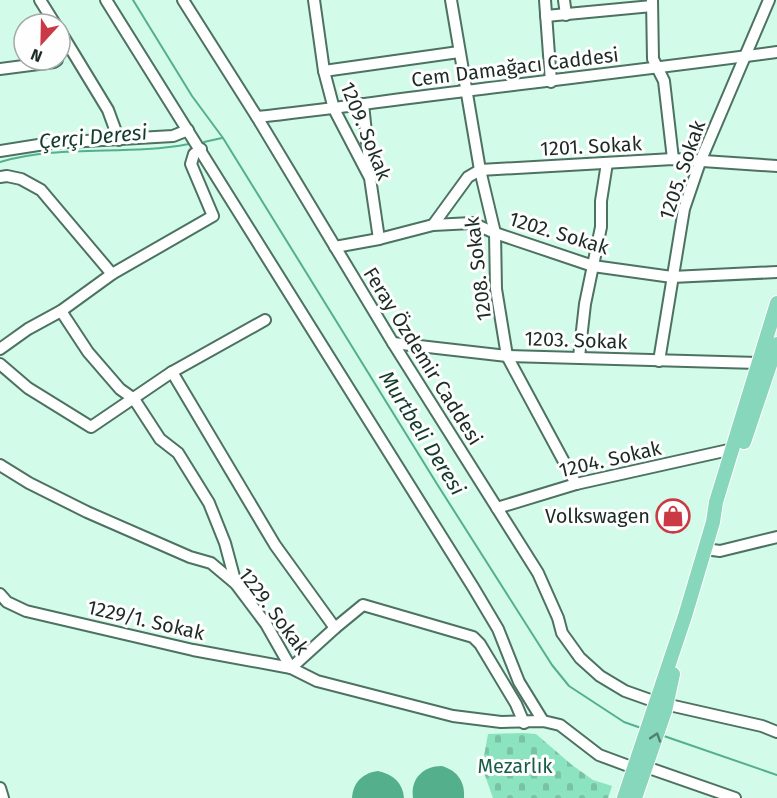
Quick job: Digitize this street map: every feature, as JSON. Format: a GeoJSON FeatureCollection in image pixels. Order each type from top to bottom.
{"type":"FeatureCollection","features":[{"type":"Feature","properties":{"kind":"main road"},"geometry":{"type":"LineString","coordinates":[[713,522],[723,505],[769,364],[777,303]]}},
{"type":"Feature","properties":{"kind":"main road"},"geometry":{"type":"LineString","coordinates":[[635,798],[641,765],[713,522],[716,502],[733,449],[769,364]]}},
{"type":"Feature","properties":{"kind":"main road"},"geometry":{"type":"LineString","coordinates":[[624,798],[641,765]]}},
{"type":"Feature","properties":{"kind":"street"},"geometry":{"type":"LineString","coordinates":[[106,0],[478,596],[498,629],[519,682],[543,721]]}},
{"type":"Feature","properties":{"kind":"street","name":"Feray Özdemir Caddesi"},"geometry":{"type":"LineString","coordinates":[[183,0],[257,117],[393,344],[538,573],[558,618],[562,633],[580,658],[600,676],[625,691],[660,706],[762,726],[777,732]]}},
{"type":"Feature","properties":{"kind":"street","name":"1209. Sokak"},"geometry":{"type":"LineString","coordinates":[[314,0],[324,70],[334,110],[370,178],[379,239]]}},
{"type":"Feature","properties":{"kind":"street","name":"1208. Sokak"},"geometry":{"type":"LineString","coordinates":[[451,0],[465,91],[495,233],[496,289],[507,356],[576,484]]}},
{"type":"Feature","properties":{"kind":"street"},"geometry":{"type":"LineString","coordinates":[[545,0],[551,82]]}},
{"type":"Feature","properties":{"kind":"street"},"geometry":{"type":"LineString","coordinates":[[564,0],[566,15]]}},
{"type":"Feature","properties":{"kind":"street","name":"1205. Sokak"},"geometry":{"type":"LineString","coordinates":[[659,360],[684,209],[700,162],[769,0]]}},
{"type":"Feature","properties":{"kind":"street"},"geometry":{"type":"LineString","coordinates":[[546,16],[652,3],[653,59],[664,81],[673,159]]}},
{"type":"Feature","properties":{"kind":"street"},"geometry":{"type":"LineString","coordinates":[[73,52],[108,110],[119,140]]}},
{"type":"Feature","properties":{"kind":"street"},"geometry":{"type":"LineString","coordinates":[[324,70],[459,52]]}},
{"type":"Feature","properties":{"kind":"street","name":"Cem Damağacı Caddesi"},"geometry":{"type":"LineString","coordinates":[[257,117],[334,110],[363,104],[657,69],[777,52]]}},
{"type":"Feature","properties":{"kind":"street"},"geometry":{"type":"LineString","coordinates":[[363,104],[370,178]]}},
{"type":"Feature","properties":{"kind":"street"},"geometry":{"type":"LineString","coordinates":[[0,151],[51,143],[173,136],[188,130]]}},
{"type":"Feature","properties":{"kind":"street"},"geometry":{"type":"LineString","coordinates":[[0,349],[21,333],[61,311],[112,274],[213,216],[191,164],[194,154],[201,149]]}},
{"type":"Feature","properties":{"kind":"street","name":"1201. Sokak"},"geometry":{"type":"LineString","coordinates":[[480,170],[673,159],[777,166]]}},
{"type":"Feature","properties":{"kind":"street"},"geometry":{"type":"LineString","coordinates":[[579,357],[585,304],[601,227],[602,201],[608,163]]}},
{"type":"Feature","properties":{"kind":"street"},"geometry":{"type":"LineString","coordinates":[[433,225],[468,177],[480,170]]}},
{"type":"Feature","properties":{"kind":"street"},"geometry":{"type":"LineString","coordinates":[[0,177],[21,179],[41,190],[112,274]]}},
{"type":"Feature","properties":{"kind":"street","name":"1202. Sokak"},"geometry":{"type":"LineString","coordinates":[[335,247],[379,239],[433,225],[472,223],[593,266],[672,277],[777,272]]}},
{"type":"Feature","properties":{"kind":"street"},"geometry":{"type":"LineString","coordinates":[[61,311],[88,352],[120,389],[134,399],[160,439],[178,453],[209,503],[225,543],[236,584]]}},
{"type":"Feature","properties":{"kind":"street"},"geometry":{"type":"LineString","coordinates":[[0,364],[28,388],[91,427],[172,372],[265,320]]}},
{"type":"Feature","properties":{"kind":"street","name":"1203. Sokak"},"geometry":{"type":"LineString","coordinates":[[393,344],[507,356],[769,364]]}},
{"type":"Feature","properties":{"kind":"street"},"geometry":{"type":"LineString","coordinates":[[172,372],[275,545],[335,627]]}},
{"type":"Feature","properties":{"kind":"street","name":"1204. Sokak"},"geometry":{"type":"LineString","coordinates":[[497,508],[576,484],[733,449]]}},
{"type":"Feature","properties":{"kind":"street","name":"1229. Sokak"},"geometry":{"type":"LineString","coordinates":[[0,465],[29,483],[87,512],[190,557],[211,562],[236,584],[266,624],[291,668],[317,681],[453,716],[524,723],[543,721],[560,725],[599,755],[641,765],[735,798]]}},
{"type":"Feature","properties":{"kind":"street"},"geometry":{"type":"LineString","coordinates":[[705,549],[720,551],[777,537]]}},
{"type":"Feature","properties":{"kind":"street","name":"1229/1. Sokak"},"geometry":{"type":"LineString","coordinates":[[0,594],[7,602],[26,611],[193,650],[291,668]]}},
{"type":"Feature","properties":{"kind":"street"},"geometry":{"type":"LineString","coordinates":[[291,668],[335,627],[363,605],[474,637],[516,704],[524,723]]}},
{"type":"Feature","properties":{"kind":"street"},"geometry":{"type":"LineString","coordinates":[[0,788],[3,798]]}},
{"type":"Feature","properties":{"kind":"green space","name":"Mezarlık"},"geometry":{"type":"Polygon","coordinates":[[[488,734],[536,734],[593,780],[612,786],[608,798],[493,798],[482,767],[488,734]]]}},
{"type":"Feature","properties":{"kind":"shaded area"},"geometry":{"type":"Polygon","coordinates":[[[442,766],[456,774],[462,782],[464,798],[413,798],[414,785],[419,775],[429,768],[442,766]]]}},
{"type":"Feature","properties":{"kind":"shaded area"},"geometry":{"type":"Polygon","coordinates":[[[378,771],[396,780],[402,788],[404,798],[352,798],[354,787],[360,779],[378,771]]]}},
{"type":"Feature","properties":{"kind":"waterway","name":"Murtbeli Deresi"},"geometry":{"type":"LineString","coordinates":[[133,0],[192,96],[223,138],[552,665],[569,686],[624,722],[641,728]]}},
{"type":"Feature","properties":{"kind":"waterway","name":"Çerçi Deresi"},"geometry":{"type":"LineString","coordinates":[[204,142],[222,138]]}},
{"type":"Feature","properties":{"kind":"waterway","name":"Çerçi Deresi"},"geometry":{"type":"LineString","coordinates":[[0,162],[47,153],[142,149],[189,144]]}},
{"type":"Feature","properties":{"kind":"waterway","name":"Murtbeli Deresi"},"geometry":{"type":"LineString","coordinates":[[661,735],[777,775]]}},
{"type":"Feature","properties":{"kind":"place","name":"Volkswagen"},"geometry":{"type":"Point","coordinates":[673,516]}}]}
